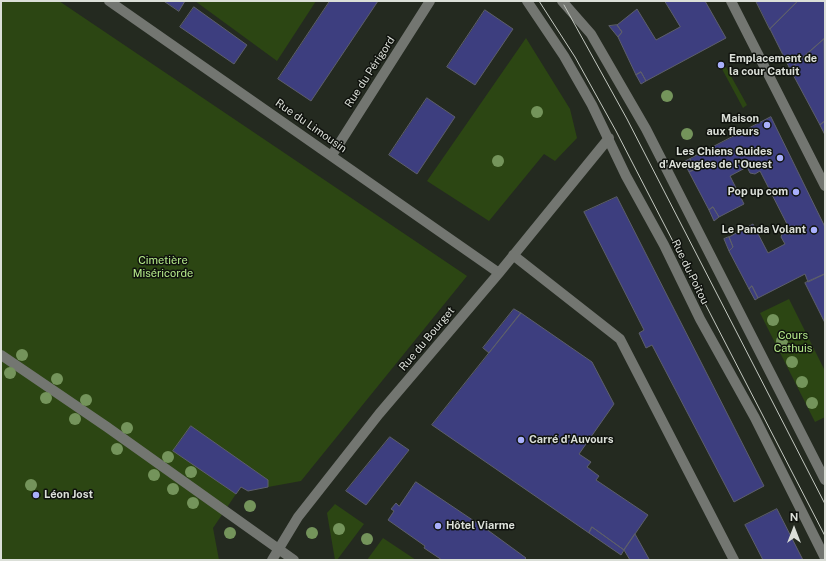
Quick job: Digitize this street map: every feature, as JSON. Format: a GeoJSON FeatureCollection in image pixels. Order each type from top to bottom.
{"type":"FeatureCollection","features":[{"type":"Feature","properties":{"kind":"street","name":"Rue du Limousin"},"geometry":{"type":"LineString","coordinates":[[108,1],[332,155],[499,273]]}},
{"type":"Feature","properties":{"kind":"street","name":"Rue du Périgord"},"geometry":{"type":"LineString","coordinates":[[332,155],[430,1]]}},
{"type":"Feature","properties":{"kind":"street","name":"Rue du Poitou"},"geometry":{"type":"LineString","coordinates":[[527,1],[564,56],[609,138],[700,319],[755,418],[825,558]]}},
{"type":"Feature","properties":{"kind":"street"},"geometry":{"type":"LineString","coordinates":[[730,1],[825,186]]}},
{"type":"Feature","properties":{"kind":"street"},"geometry":{"type":"LineString","coordinates":[[563,3],[591,34],[646,129],[825,480]]}},
{"type":"Feature","properties":{"kind":"street","name":"Rue du Bourget"},"geometry":{"type":"LineString","coordinates":[[272,560],[298,517],[379,414],[499,273],[609,138]]}},
{"type":"Feature","properties":{"kind":"street"},"geometry":{"type":"LineString","coordinates":[[513,255],[620,339],[734,560]]}},
{"type":"Feature","properties":{"kind":"street"},"geometry":{"type":"LineString","coordinates":[[1,355],[107,427],[294,560]]}},
{"type":"Feature","properties":{"kind":"green space","name":"Cimetière Miséricorde"},"geometry":{"type":"Polygon","coordinates":[[[1,1],[59,1],[467,276],[301,481],[268,487],[267,480],[222,484],[236,494],[213,528],[219,560],[1,560],[1,1]]]}},
{"type":"Feature","properties":{"kind":"green space"},"geometry":{"type":"Polygon","coordinates":[[[195,1],[316,1],[277,61],[195,1]]]}},
{"type":"Feature","properties":{"kind":"green space"},"geometry":{"type":"Polygon","coordinates":[[[526,38],[570,109],[577,138],[555,161],[544,154],[489,221],[427,181],[526,38]]]}},
{"type":"Feature","properties":{"kind":"green space"},"geometry":{"type":"Polygon","coordinates":[[[726,67],[747,105],[743,108],[722,69],[726,67]]]}},
{"type":"Feature","properties":{"kind":"green space","name":"Cours Cathuis"},"geometry":{"type":"Polygon","coordinates":[[[789,299],[825,371],[825,417],[815,422],[760,313],[789,299]]]}},
{"type":"Feature","properties":{"kind":"green space"},"geometry":{"type":"Polygon","coordinates":[[[335,504],[364,524],[337,560],[335,560],[327,513],[335,504]]]}},
{"type":"Feature","properties":{"kind":"green space"},"geometry":{"type":"Polygon","coordinates":[[[383,538],[416,560],[367,560],[383,538]]]}},
{"type":"Feature","properties":{"kind":"building"},"geometry":{"type":"Polygon","coordinates":[[[164,1],[185,1],[179,11],[164,1]]]}},
{"type":"Feature","properties":{"kind":"building"},"geometry":{"type":"Polygon","coordinates":[[[330,1],[378,1],[311,101],[278,79],[330,1]]]}},
{"type":"Feature","properties":{"kind":"building"},"geometry":{"type":"Polygon","coordinates":[[[665,1],[705,1],[726,38],[646,81],[641,72],[636,75],[618,37],[622,32],[617,25],[637,9],[656,40],[680,27],[665,1]]]}},
{"type":"Feature","properties":{"kind":"building"},"geometry":{"type":"Polygon","coordinates":[[[756,1],[798,1],[770,29],[756,1]]]}},
{"type":"Feature","properties":{"kind":"building"},"geometry":{"type":"Polygon","coordinates":[[[798,1],[825,1],[825,38],[790,69],[770,29],[798,1]]]}},
{"type":"Feature","properties":{"kind":"building"},"geometry":{"type":"Polygon","coordinates":[[[194,7],[247,45],[234,64],[180,27],[194,7]]]}},
{"type":"Feature","properties":{"kind":"building"},"geometry":{"type":"Polygon","coordinates":[[[485,10],[513,29],[475,85],[447,67],[485,10]]]}},
{"type":"Feature","properties":{"kind":"building"},"geometry":{"type":"Polygon","coordinates":[[[617,25],[622,32],[618,37],[609,26],[617,25]]]}},
{"type":"Feature","properties":{"kind":"building"},"geometry":{"type":"Polygon","coordinates":[[[824,39],[825,121],[820,125],[790,69],[824,39]]]}},
{"type":"Feature","properties":{"kind":"building"},"geometry":{"type":"Polygon","coordinates":[[[641,72],[646,81],[641,84],[636,75],[641,72]]]}},
{"type":"Feature","properties":{"kind":"building"},"geometry":{"type":"Polygon","coordinates":[[[427,98],[455,117],[417,174],[389,155],[427,98]]]}},
{"type":"Feature","properties":{"kind":"building"},"geometry":{"type":"Polygon","coordinates":[[[771,117],[825,227],[825,274],[808,282],[805,274],[758,298],[752,286],[749,289],[729,251],[733,247],[729,237],[753,224],[768,253],[785,244],[781,237],[783,231],[789,228],[760,171],[755,174],[750,173],[747,167],[730,176],[744,204],[719,217],[713,207],[709,210],[689,172],[695,169],[690,159],[771,117]]]}},
{"type":"Feature","properties":{"kind":"building"},"geometry":{"type":"Polygon","coordinates":[[[825,121],[825,135],[820,125],[825,121]]]}},
{"type":"Feature","properties":{"kind":"building"},"geometry":{"type":"Polygon","coordinates":[[[690,159],[695,169],[689,172],[684,162],[690,159]]]}},
{"type":"Feature","properties":{"kind":"building"},"geometry":{"type":"Polygon","coordinates":[[[617,197],[764,486],[734,502],[652,345],[646,348],[639,333],[644,330],[584,212],[617,197]]]}},
{"type":"Feature","properties":{"kind":"building"},"geometry":{"type":"Polygon","coordinates":[[[713,207],[719,217],[714,221],[709,210],[713,207]]]}},
{"type":"Feature","properties":{"kind":"building"},"geometry":{"type":"Polygon","coordinates":[[[729,237],[733,247],[729,251],[724,239],[729,237]]]}},
{"type":"Feature","properties":{"kind":"building"},"geometry":{"type":"Polygon","coordinates":[[[825,274],[825,323],[805,283],[825,274]]]}},
{"type":"Feature","properties":{"kind":"building"},"geometry":{"type":"Polygon","coordinates":[[[752,286],[758,298],[755,300],[749,289],[752,286]]]}},
{"type":"Feature","properties":{"kind":"building"},"geometry":{"type":"Polygon","coordinates":[[[514,309],[521,313],[489,353],[483,348],[514,309]]]}},
{"type":"Feature","properties":{"kind":"building","name":"Carré d'Auvours"},"geometry":{"type":"Polygon","coordinates":[[[521,313],[592,362],[614,404],[579,454],[591,462],[587,467],[599,476],[596,480],[648,515],[624,550],[592,527],[589,533],[432,425],[521,313]]]}},
{"type":"Feature","properties":{"kind":"building"},"geometry":{"type":"Polygon","coordinates":[[[191,426],[268,480],[268,487],[248,491],[241,487],[236,494],[173,451],[191,426]]]}},
{"type":"Feature","properties":{"kind":"building"},"geometry":{"type":"Polygon","coordinates":[[[390,437],[409,450],[366,505],[346,491],[390,437]]]}},
{"type":"Feature","properties":{"kind":"building","name":"Hôtel Viarme"},"geometry":{"type":"Polygon","coordinates":[[[416,482],[526,558],[524,560],[442,560],[424,548],[425,546],[388,520],[394,511],[391,509],[396,503],[399,506],[416,482]]]}},
{"type":"Feature","properties":{"kind":"building"},"geometry":{"type":"Polygon","coordinates":[[[777,509],[803,560],[763,560],[745,525],[777,509]]]}},
{"type":"Feature","properties":{"kind":"building"},"geometry":{"type":"Polygon","coordinates":[[[592,527],[624,550],[621,555],[589,533],[592,527]]]}},
{"type":"Feature","properties":{"kind":"building"},"geometry":{"type":"Polygon","coordinates":[[[635,534],[649,559],[630,560],[624,550],[635,534]]]}},
{"type":"Feature","properties":{"kind":"tram line"},"geometry":{"type":"LineString","coordinates":[[539,1],[575,57],[616,131],[825,536]]}},
{"type":"Feature","properties":{"kind":"tram line"},"geometry":{"type":"LineString","coordinates":[[564,5],[627,119],[825,504]]}},
{"type":"Feature","properties":{"kind":"place","name":"Emplacement de la cour Catuit"},"geometry":{"type":"Point","coordinates":[721,65]}},
{"type":"Feature","properties":{"kind":"place","name":"Maison aux fleurs"},"geometry":{"type":"Point","coordinates":[767,125]}},
{"type":"Feature","properties":{"kind":"place","name":"Les Chiens Guides d'Aveugles de l'Ouest"},"geometry":{"type":"Point","coordinates":[780,158]}},
{"type":"Feature","properties":{"kind":"place","name":"Pop up com"},"geometry":{"type":"Point","coordinates":[796,192]}},
{"type":"Feature","properties":{"kind":"place","name":"Le Panda Volant"},"geometry":{"type":"Point","coordinates":[814,230]}},
{"type":"Feature","properties":{"kind":"place","name":"Carré d'Auvours"},"geometry":{"type":"Point","coordinates":[521,440]}},
{"type":"Feature","properties":{"kind":"place","name":"Léon Jost"},"geometry":{"type":"Point","coordinates":[36,495]}},
{"type":"Feature","properties":{"kind":"place","name":"Hôtel Viarme"},"geometry":{"type":"Point","coordinates":[438,526]}}]}
